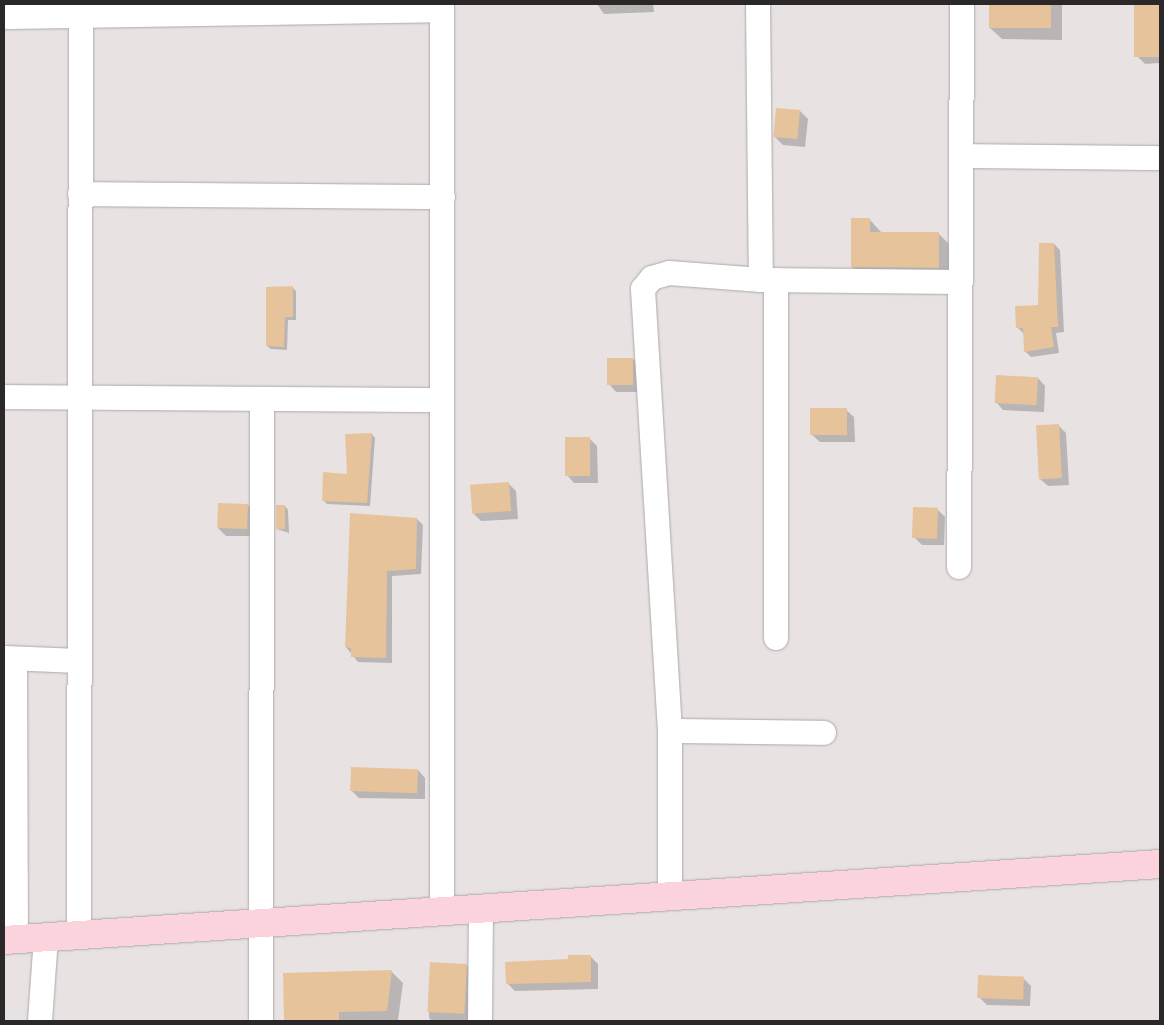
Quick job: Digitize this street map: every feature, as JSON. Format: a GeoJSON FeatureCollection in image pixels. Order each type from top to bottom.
{"type":"FeatureCollection","features":[{"type":"Feature","properties":{"kind":"street"},"geometry":{"type":"LineString","coordinates":[[758,4],[769,280],[776,638]]}},
{"type":"Feature","properties":{"kind":"street"},"geometry":{"type":"LineString","coordinates":[[959,567],[960,282],[963,156],[962,4]]}},
{"type":"Feature","properties":{"kind":"street"},"geometry":{"type":"LineString","coordinates":[[4,18],[80,18],[442,7],[442,911]]}},
{"type":"Feature","properties":{"kind":"street"},"geometry":{"type":"LineString","coordinates":[[79,935],[80,18]]}},
{"type":"Feature","properties":{"kind":"street"},"geometry":{"type":"LineString","coordinates":[[963,156],[1160,158]]}},
{"type":"Feature","properties":{"kind":"street"},"geometry":{"type":"LineString","coordinates":[[80,194],[443,197]]}},
{"type":"Feature","properties":{"kind":"street"},"geometry":{"type":"LineString","coordinates":[[670,896],[670,732],[643,289],[652,278],[669,273],[769,280],[960,282]]}},
{"type":"Feature","properties":{"kind":"street"},"geometry":{"type":"LineString","coordinates":[[4,397],[442,400]]}},
{"type":"Feature","properties":{"kind":"street"},"geometry":{"type":"LineString","coordinates":[[261,1021],[262,399]]}},
{"type":"Feature","properties":{"kind":"street"},"geometry":{"type":"LineString","coordinates":[[79,661],[10,659],[10,940],[1160,864]]}},
{"type":"Feature","properties":{"kind":"street"},"geometry":{"type":"LineString","coordinates":[[670,732],[824,733]]}},
{"type":"Feature","properties":{"kind":"street"},"geometry":{"type":"LineString","coordinates":[[480,1021],[481,908]]}},
{"type":"Feature","properties":{"kind":"street"},"geometry":{"type":"LineString","coordinates":[[40,1021],[46,937]]}},
{"type":"Feature","properties":{"kind":"building"},"geometry":{"type":"Polygon","coordinates":[[[989,4],[1051,4],[1051,28],[989,28],[989,4]]]}},
{"type":"Feature","properties":{"kind":"building"},"geometry":{"type":"Polygon","coordinates":[[[1134,4],[1160,4],[1160,57],[1134,57],[1134,4]]]}},
{"type":"Feature","properties":{"kind":"building"},"geometry":{"type":"Polygon","coordinates":[[[776,108],[800,110],[797,139],[773,137],[776,108]]]}},
{"type":"Feature","properties":{"kind":"building"},"geometry":{"type":"Polygon","coordinates":[[[851,218],[870,218],[870,232],[939,232],[939,268],[851,267],[851,218]]]}},
{"type":"Feature","properties":{"kind":"building"},"geometry":{"type":"Polygon","coordinates":[[[1039,243],[1054,243],[1058,327],[1051,327],[1054,347],[1024,352],[1023,328],[1016,328],[1015,306],[1038,305],[1039,243]]]}},
{"type":"Feature","properties":{"kind":"building"},"geometry":{"type":"Polygon","coordinates":[[[293,286],[293,317],[285,317],[284,347],[266,346],[266,287],[293,286]]]}},
{"type":"Feature","properties":{"kind":"building"},"geometry":{"type":"Polygon","coordinates":[[[607,358],[633,358],[633,385],[607,385],[607,358]]]}},
{"type":"Feature","properties":{"kind":"building"},"geometry":{"type":"Polygon","coordinates":[[[996,375],[1038,377],[1036,405],[995,403],[996,375]]]}},
{"type":"Feature","properties":{"kind":"building"},"geometry":{"type":"Polygon","coordinates":[[[810,408],[847,408],[847,435],[810,435],[810,408]]]}},
{"type":"Feature","properties":{"kind":"building"},"geometry":{"type":"Polygon","coordinates":[[[1059,424],[1062,478],[1039,479],[1036,425],[1059,424]]]}},
{"type":"Feature","properties":{"kind":"building"},"geometry":{"type":"Polygon","coordinates":[[[372,433],[367,503],[322,501],[323,472],[347,474],[345,434],[372,433]]]}},
{"type":"Feature","properties":{"kind":"building"},"geometry":{"type":"Polygon","coordinates":[[[565,437],[590,437],[590,476],[565,476],[565,437]]]}},
{"type":"Feature","properties":{"kind":"building"},"geometry":{"type":"Polygon","coordinates":[[[509,482],[511,511],[472,514],[470,485],[509,482]]]}},
{"type":"Feature","properties":{"kind":"building"},"geometry":{"type":"Polygon","coordinates":[[[218,503],[248,504],[247,529],[217,528],[218,503]]]}},
{"type":"Feature","properties":{"kind":"building"},"geometry":{"type":"Polygon","coordinates":[[[276,505],[285,505],[285,529],[276,529],[276,505]]]}},
{"type":"Feature","properties":{"kind":"building"},"geometry":{"type":"Polygon","coordinates":[[[913,507],[938,508],[937,539],[912,538],[913,507]]]}},
{"type":"Feature","properties":{"kind":"building"},"geometry":{"type":"Polygon","coordinates":[[[350,513],[417,518],[416,569],[387,571],[386,658],[351,657],[351,648],[345,647],[350,513]]]}},
{"type":"Feature","properties":{"kind":"building"},"geometry":{"type":"Polygon","coordinates":[[[351,767],[418,769],[417,793],[350,791],[351,767]]]}},
{"type":"Feature","properties":{"kind":"building"},"geometry":{"type":"Polygon","coordinates":[[[568,955],[591,955],[591,982],[506,984],[505,962],[568,959],[568,955]]]}},
{"type":"Feature","properties":{"kind":"building"},"geometry":{"type":"Polygon","coordinates":[[[430,962],[467,964],[464,1014],[427,1012],[430,962]]]}},
{"type":"Feature","properties":{"kind":"building"},"geometry":{"type":"Polygon","coordinates":[[[392,970],[387,1011],[339,1012],[339,1021],[284,1021],[283,973],[392,970]]]}},
{"type":"Feature","properties":{"kind":"building"},"geometry":{"type":"Polygon","coordinates":[[[978,975],[1024,977],[1023,1000],[977,998],[978,975]]]}}]}
